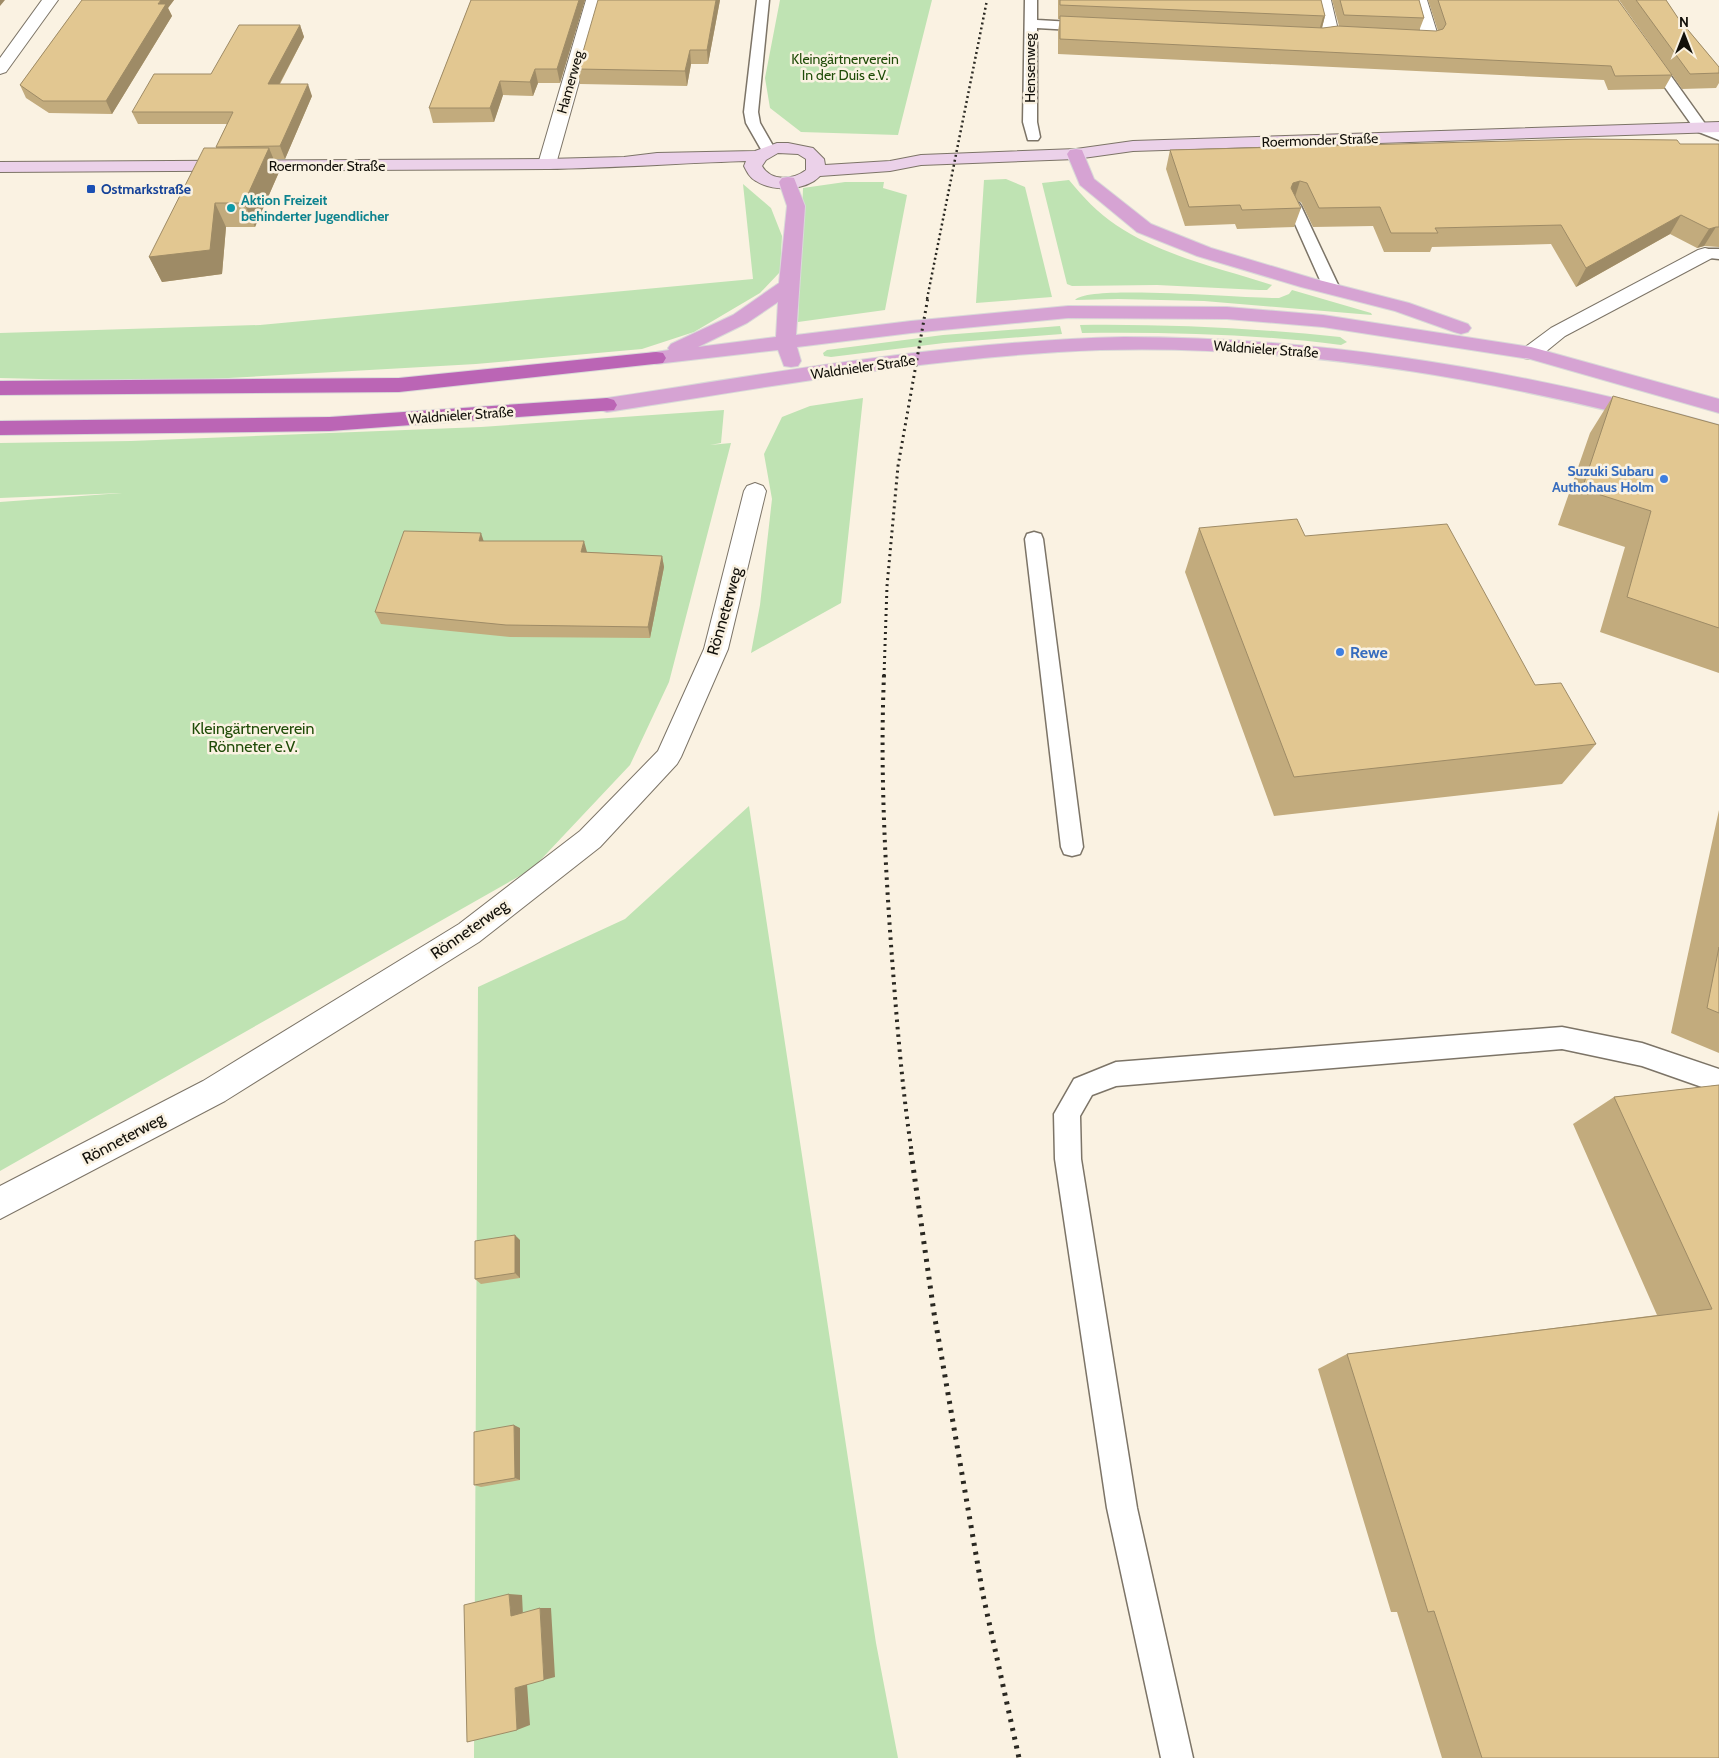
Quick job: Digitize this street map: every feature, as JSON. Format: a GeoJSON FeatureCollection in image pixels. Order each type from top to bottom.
{"type":"FeatureCollection","features":[{"type":"Feature","properties":{"kind":"highway","name":"Waldnieler Straße"},"geometry":{"type":"LineString","coordinates":[[0,388],[399,385],[656,358]]}},
{"type":"Feature","properties":{"kind":"highway","name":"Waldnieler Straße"},"geometry":{"type":"LineString","coordinates":[[0,428],[330,424],[607,405]]}},
{"type":"Feature","properties":{"kind":"main road","name":"Roermonder Straße"},"geometry":{"type":"LineString","coordinates":[[813,163],[890,166],[921,160],[1076,154],[1133,146],[1719,127]]}},
{"type":"Feature","properties":{"kind":"main road","name":"Roermonder Straße"},"geometry":{"type":"LineString","coordinates":[[0,167],[624,162],[708,170],[760,159],[787,148],[805,151],[813,163]]}},
{"type":"Feature","properties":{"kind":"main road"},"geometry":{"type":"LineString","coordinates":[[1076,154],[1086,181],[1144,228],[1204,252],[1402,307],[1531,353]]}},
{"type":"Feature","properties":{"kind":"main road","name":"Roermonder Straße"},"geometry":{"type":"LineString","coordinates":[[760,159],[768,180],[788,182],[804,178],[813,163]]}},
{"type":"Feature","properties":{"kind":"main road"},"geometry":{"type":"LineString","coordinates":[[788,182],[796,206],[786,317],[786,343],[796,377]]}},
{"type":"Feature","properties":{"kind":"main road"},"geometry":{"type":"LineString","coordinates":[[656,358],[740,319],[789,285]]}},
{"type":"Feature","properties":{"kind":"main road","name":"Waldnieler Straße"},"geometry":{"type":"LineString","coordinates":[[656,358],[911,327],[1068,312],[1227,313],[1323,321],[1531,353],[1719,406]]}},
{"type":"Feature","properties":{"kind":"main road","name":"Waldnieler Straße"},"geometry":{"type":"LineString","coordinates":[[607,405],[945,356],[1078,345],[1195,344],[1350,356],[1431,367],[1560,390],[1719,432]]}},
{"type":"Feature","properties":{"kind":"street"},"geometry":{"type":"LineString","coordinates":[[0,68],[50,0]]}},
{"type":"Feature","properties":{"kind":"street","name":"Hamerweg"},"geometry":{"type":"LineString","coordinates":[[547,164],[594,0]]}},
{"type":"Feature","properties":{"kind":"street"},"geometry":{"type":"LineString","coordinates":[[1323,0],[1325,36],[1431,39],[1419,0]]}},
{"type":"Feature","properties":{"kind":"street"},"geometry":{"type":"LineString","coordinates":[[1531,353],[1558,332],[1712,254]]}},
{"type":"Feature","properties":{"kind":"street","name":"Rönneterweg"},"geometry":{"type":"LineString","coordinates":[[0,1203],[230,1081],[469,933],[590,839],[668,756],[716,649],[755,491]]}},
{"type":"Feature","properties":{"kind":"lane"},"geometry":{"type":"LineString","coordinates":[[760,159],[751,112],[763,0]]}},
{"type":"Feature","properties":{"kind":"lane","name":"Hensenweg"},"geometry":{"type":"LineString","coordinates":[[1031,0],[1030,122],[1033,137]]}},
{"type":"Feature","properties":{"kind":"lane"},"geometry":{"type":"LineString","coordinates":[[1030,24],[1100,27]]}},
{"type":"Feature","properties":{"kind":"lane"},"geometry":{"type":"LineString","coordinates":[[1644,48],[1701,128],[1719,136]]}},
{"type":"Feature","properties":{"kind":"lane"},"geometry":{"type":"LineString","coordinates":[[1294,206],[1332,289]]}},
{"type":"Feature","properties":{"kind":"lane"},"geometry":{"type":"LineString","coordinates":[[1034,539],[1072,847]]}},
{"type":"Feature","properties":{"kind":"lane"},"geometry":{"type":"LineString","coordinates":[[1177,1758],[1122,1508],[1068,1159],[1067,1114],[1083,1087],[1116,1074],[1562,1038],[1603,1044],[1647,1054],[1694,1070],[1719,1081]]}},
{"type":"Feature","properties":{"kind":"green space","name":"Kleingärtnerverein In der Duis e.V."},"geometry":{"type":"Polygon","coordinates":[[[780,0],[932,0],[898,135],[801,132],[770,108],[765,78],[780,0]]]}},
{"type":"Feature","properties":{"kind":"green space"},"geometry":{"type":"Polygon","coordinates":[[[1006,179],[1025,187],[1052,297],[976,303],[984,180],[1006,179]]]}},
{"type":"Feature","properties":{"kind":"green space"},"geometry":{"type":"Polygon","coordinates":[[[1069,180],[1085,199],[1103,215],[1134,236],[1172,253],[1272,285],[1267,290],[1259,290],[1157,285],[1072,286],[1067,284],[1042,183],[1069,180]]]}},
{"type":"Feature","properties":{"kind":"green space"},"geometry":{"type":"Polygon","coordinates":[[[845,182],[884,182],[883,188],[907,195],[885,310],[798,322],[803,188],[845,182]]]}},
{"type":"Feature","properties":{"kind":"green space"},"geometry":{"type":"Polygon","coordinates":[[[743,184],[771,208],[782,236],[780,272],[760,293],[694,332],[642,349],[476,364],[156,382],[0,378],[0,333],[260,325],[753,279],[743,184]]]}},
{"type":"Feature","properties":{"kind":"green space"},"geometry":{"type":"Polygon","coordinates":[[[1292,290],[1371,313],[1372,315],[1204,301],[1075,300],[1087,295],[1108,293],[1171,293],[1279,298],[1289,294],[1292,290]]]}},
{"type":"Feature","properties":{"kind":"green space"},"geometry":{"type":"Polygon","coordinates":[[[1080,325],[1178,326],[1275,331],[1340,337],[1347,342],[1341,345],[1212,334],[1082,333],[1080,325]]]}},
{"type":"Feature","properties":{"kind":"green space"},"geometry":{"type":"Polygon","coordinates":[[[1060,326],[1062,334],[944,343],[831,357],[824,356],[823,353],[827,350],[943,335],[1060,326]]]}},
{"type":"Feature","properties":{"kind":"green space"},"geometry":{"type":"Polygon","coordinates":[[[863,398],[841,603],[751,653],[760,605],[772,499],[764,454],[782,417],[810,406],[863,398]]]}},
{"type":"Feature","properties":{"kind":"green space","name":"Kleingärtnerverein Rönneter e.V."},"geometry":{"type":"Polygon","coordinates":[[[724,410],[721,443],[710,445],[731,443],[669,682],[630,765],[532,869],[0,1171],[0,502],[122,493],[0,498],[0,443],[131,441],[481,427],[724,410]]]}},
{"type":"Feature","properties":{"kind":"green space"},"geometry":{"type":"Polygon","coordinates":[[[749,806],[876,1643],[898,1758],[474,1758],[478,987],[625,919],[749,806]]]}},
{"type":"Feature","properties":{"kind":"building"},"geometry":{"type":"Polygon","coordinates":[[[82,0],[161,0],[158,4],[166,4],[106,101],[43,101],[20,85],[82,0]]]}},
{"type":"Feature","properties":{"kind":"building"},"geometry":{"type":"Polygon","coordinates":[[[471,0],[579,0],[557,69],[535,69],[530,82],[500,81],[490,108],[429,108],[471,0]]]}},
{"type":"Feature","properties":{"kind":"building"},"geometry":{"type":"Polygon","coordinates":[[[598,0],[716,0],[707,50],[690,50],[685,71],[578,69],[598,0]]]}},
{"type":"Feature","properties":{"kind":"building"},"geometry":{"type":"Polygon","coordinates":[[[1060,0],[1321,0],[1325,16],[1060,5],[1060,0]]]}},
{"type":"Feature","properties":{"kind":"building"},"geometry":{"type":"Polygon","coordinates":[[[1340,0],[1419,0],[1424,18],[1344,15],[1340,0]]]}},
{"type":"Feature","properties":{"kind":"building"},"geometry":{"type":"Polygon","coordinates":[[[1438,0],[1618,0],[1672,75],[1615,76],[1611,66],[1060,39],[1060,16],[1323,28],[1338,26],[1436,31],[1443,29],[1446,24],[1438,0]]]}},
{"type":"Feature","properties":{"kind":"building"},"geometry":{"type":"Polygon","coordinates":[[[1636,0],[1666,0],[1678,18],[1719,67],[1719,73],[1690,74],[1636,0]]]}},
{"type":"Feature","properties":{"kind":"building"},"geometry":{"type":"Polygon","coordinates":[[[239,25],[300,25],[268,84],[308,84],[280,146],[216,147],[233,112],[132,112],[154,74],[211,74],[239,25]]]}},
{"type":"Feature","properties":{"kind":"building"},"geometry":{"type":"Polygon","coordinates":[[[1586,139],[1677,140],[1680,144],[1719,144],[1719,227],[1709,229],[1681,215],[1586,268],[1561,225],[1435,228],[1438,233],[1391,233],[1380,207],[1319,208],[1307,183],[1300,181],[1293,183],[1291,188],[1301,208],[1242,210],[1240,205],[1189,207],[1170,150],[1586,139]]]}},
{"type":"Feature","properties":{"kind":"building"},"geometry":{"type":"Polygon","coordinates":[[[204,148],[269,148],[244,203],[215,203],[210,250],[149,257],[204,148]]]}},
{"type":"Feature","properties":{"kind":"building"},"geometry":{"type":"Polygon","coordinates":[[[1613,396],[1719,425],[1719,628],[1627,597],[1651,511],[1582,489],[1613,396]]]}},
{"type":"Feature","properties":{"kind":"building","name":"Rewe"},"geometry":{"type":"Polygon","coordinates":[[[1297,519],[1305,536],[1447,524],[1535,685],[1561,683],[1596,744],[1294,777],[1199,528],[1297,519]]]}},
{"type":"Feature","properties":{"kind":"building"},"geometry":{"type":"Polygon","coordinates":[[[404,531],[481,533],[479,541],[584,541],[581,552],[662,556],[648,627],[506,625],[375,612],[404,531]]]}},
{"type":"Feature","properties":{"kind":"building"},"geometry":{"type":"Polygon","coordinates":[[[1719,947],[1719,1013],[1707,1008],[1719,947]]]}},
{"type":"Feature","properties":{"kind":"building"},"geometry":{"type":"Polygon","coordinates":[[[1719,1085],[1719,1758],[1482,1758],[1434,1611],[1428,1612],[1347,1354],[1712,1309],[1614,1097],[1719,1085]]]}},
{"type":"Feature","properties":{"kind":"building"},"geometry":{"type":"Polygon","coordinates":[[[515,1235],[515,1273],[475,1279],[475,1241],[515,1235]]]}},
{"type":"Feature","properties":{"kind":"building"},"geometry":{"type":"Polygon","coordinates":[[[514,1425],[515,1478],[474,1485],[474,1432],[514,1425]]]}},
{"type":"Feature","properties":{"kind":"building"},"geometry":{"type":"Polygon","coordinates":[[[509,1594],[511,1616],[540,1608],[544,1680],[515,1688],[517,1730],[467,1742],[464,1605],[509,1594]]]}},
{"type":"Feature","properties":{"kind":"railway"},"geometry":{"type":"LineString","coordinates":[[927,299],[987,0]]}},
{"type":"Feature","properties":{"kind":"railway"},"geometry":{"type":"LineString","coordinates":[[884,676],[887,586],[898,466],[928,297]]}},
{"type":"Feature","properties":{"kind":"railway"},"geometry":{"type":"LineString","coordinates":[[884,675],[883,781],[887,887],[900,1056],[912,1154]]}},
{"type":"Feature","properties":{"kind":"railway"},"geometry":{"type":"LineString","coordinates":[[911,1152],[934,1313],[983,1595],[1019,1758]]}},
{"type":"Feature","properties":{"kind":"place","name":"Ostmarkstraße"},"geometry":{"type":"Point","coordinates":[91,189]}},
{"type":"Feature","properties":{"kind":"place","name":"Aktion Freizeit behinderter Jugendlicher"},"geometry":{"type":"Point","coordinates":[231,208]}},
{"type":"Feature","properties":{"kind":"place","name":"Suzuki Subaru Authohaus Holm"},"geometry":{"type":"Point","coordinates":[1664,479]}},
{"type":"Feature","properties":{"kind":"place","name":"Rewe"},"geometry":{"type":"Point","coordinates":[1340,652]}}]}
